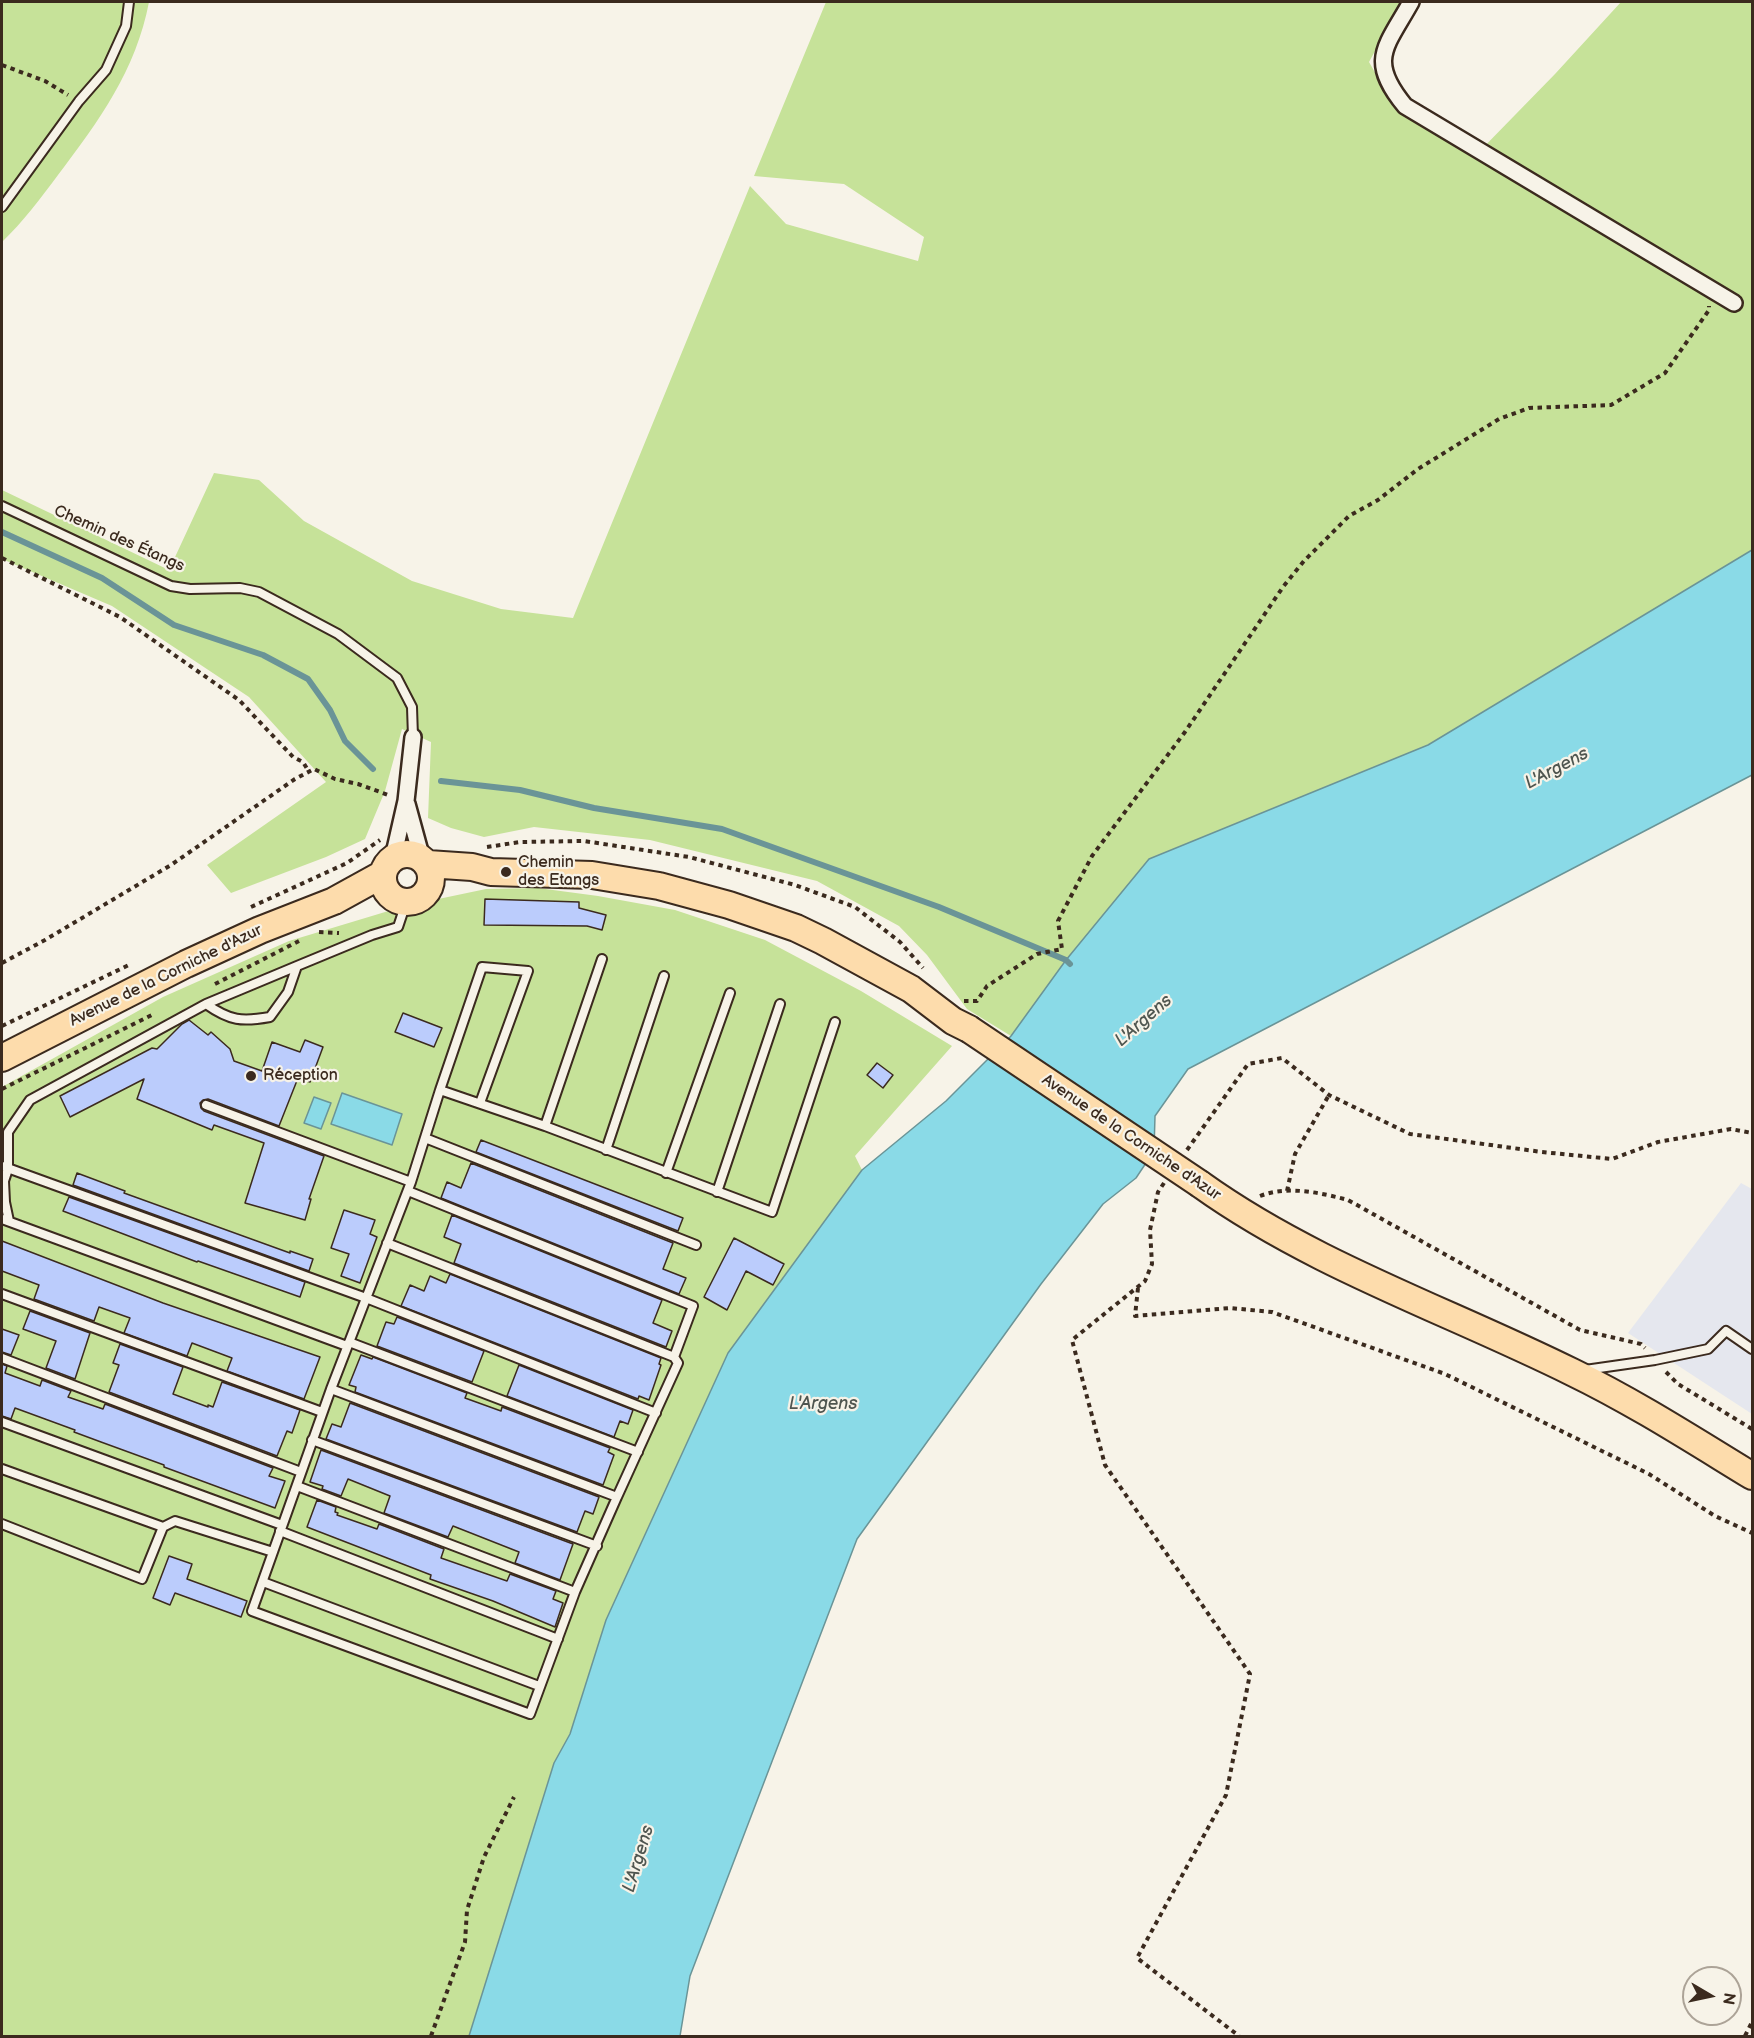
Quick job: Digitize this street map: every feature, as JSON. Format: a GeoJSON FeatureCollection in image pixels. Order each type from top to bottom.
{"type":"FeatureCollection","features":[{"type":"Feature","properties":{"kind":"main road"},"geometry":{"type":"LineString","coordinates":[[408,854],[425,861],[432,878],[409,898],[385,888],[388,866],[408,854]]}},
{"type":"Feature","properties":{"kind":"main road","name":"Avenue de la Corniche d'Azur"},"geometry":{"type":"LineString","coordinates":[[425,861],[472,867],[491,872],[592,875],[659,886],[729,905],[796,928],[823,940],[911,989],[953,1021],[969,1029],[1233,1208],[1316,1254],[1571,1371],[1618,1396],[1752,1476]]}},
{"type":"Feature","properties":{"kind":"main road","name":"Avenue de la Corniche d'Azur"},"geometry":{"type":"LineString","coordinates":[[2,1058],[207,954],[334,901],[388,866]]}},
{"type":"Feature","properties":{"kind":"main road","name":"Avenue de la Corniche d'Azur"},"geometry":{"type":"LineString","coordinates":[[334,901],[409,898],[491,872]]}},
{"type":"Feature","properties":{"kind":"street"},"geometry":{"type":"LineString","coordinates":[[1411,2],[1390,39],[1382,59],[1384,76],[1393,92],[1405,106],[1734,303]]}},
{"type":"Feature","properties":{"kind":"street","name":"Chemin des Étangs"},"geometry":{"type":"LineString","coordinates":[[388,866],[406,793],[414,737]]}},
{"type":"Feature","properties":{"kind":"street","name":"Chemin des Étangs"},"geometry":{"type":"LineString","coordinates":[[406,793],[425,861]]}},
{"type":"Feature","properties":{"kind":"lane"},"geometry":{"type":"LineString","coordinates":[[2,207],[79,101],[106,70],[126,26],[129,2]]}},
{"type":"Feature","properties":{"kind":"lane","name":"Chemin des Étangs"},"geometry":{"type":"LineString","coordinates":[[2,506],[171,586],[190,589],[240,588],[259,592],[338,634],[397,678],[412,707],[414,737]]}},
{"type":"Feature","properties":{"kind":"lane"},"geometry":{"type":"LineString","coordinates":[[409,898],[398,927],[372,935],[206,1004],[30,1100],[8,1132],[4,1182],[5,1220],[638,1452]]}},
{"type":"Feature","properties":{"kind":"lane"},"geometry":{"type":"LineString","coordinates":[[545,1126],[602,959]]}},
{"type":"Feature","properties":{"kind":"lane"},"geometry":{"type":"LineString","coordinates":[[206,1004],[221,1015],[247,1021],[270,1017],[288,992],[297,966]]}},
{"type":"Feature","properties":{"kind":"lane"},"geometry":{"type":"LineString","coordinates":[[387,1243],[674,1357],[678,1363],[575,1592],[530,1714],[252,1611],[322,1412],[387,1243],[408,1191],[482,967],[528,971],[480,1103]]}},
{"type":"Feature","properties":{"kind":"lane"},"geometry":{"type":"LineString","coordinates":[[606,1150],[664,976]]}},
{"type":"Feature","properties":{"kind":"lane"},"geometry":{"type":"LineString","coordinates":[[666,1173],[730,993]]}},
{"type":"Feature","properties":{"kind":"lane"},"geometry":{"type":"LineString","coordinates":[[717,1192],[780,1004]]}},
{"type":"Feature","properties":{"kind":"lane"},"geometry":{"type":"LineString","coordinates":[[440,1090],[545,1126],[772,1212],[835,1022]]}},
{"type":"Feature","properties":{"kind":"lane"},"geometry":{"type":"LineString","coordinates":[[206,1106],[411,1182]]}},
{"type":"Feature","properties":{"kind":"lane"},"geometry":{"type":"LineString","coordinates":[[425,1138],[696,1245]]}},
{"type":"Feature","properties":{"kind":"lane"},"geometry":{"type":"LineString","coordinates":[[5,1168],[366,1298],[656,1413]]}},
{"type":"Feature","properties":{"kind":"lane"},"geometry":{"type":"LineString","coordinates":[[408,1191],[693,1306],[674,1357]]}},
{"type":"Feature","properties":{"kind":"lane"},"geometry":{"type":"LineString","coordinates":[[2,1294],[322,1412]]}},
{"type":"Feature","properties":{"kind":"lane"},"geometry":{"type":"LineString","coordinates":[[1571,1371],[1655,1360],[1708,1349],[1726,1331],[1752,1349]]}},
{"type":"Feature","properties":{"kind":"lane"},"geometry":{"type":"LineString","coordinates":[[2,1358],[302,1472]]}},
{"type":"Feature","properties":{"kind":"lane"},"geometry":{"type":"LineString","coordinates":[[331,1389],[617,1497]]}},
{"type":"Feature","properties":{"kind":"lane"},"geometry":{"type":"LineString","coordinates":[[2,1422],[281,1528],[558,1639]]}},
{"type":"Feature","properties":{"kind":"lane"},"geometry":{"type":"LineString","coordinates":[[312,1440],[597,1546]]}},
{"type":"Feature","properties":{"kind":"lane"},"geometry":{"type":"LineString","coordinates":[[2,1468],[163,1527]]}},
{"type":"Feature","properties":{"kind":"lane"},"geometry":{"type":"LineString","coordinates":[[297,1486],[575,1592]]}},
{"type":"Feature","properties":{"kind":"lane"},"geometry":{"type":"LineString","coordinates":[[2,1524],[142,1579],[163,1527],[175,1521],[273,1552]]}},
{"type":"Feature","properties":{"kind":"lane"},"geometry":{"type":"LineString","coordinates":[[263,1582],[539,1686]]}},
{"type":"Feature","properties":{"kind":"path"},"geometry":{"type":"LineString","coordinates":[[2,64],[45,81],[79,101]]}},
{"type":"Feature","properties":{"kind":"path"},"geometry":{"type":"LineString","coordinates":[[960,1001],[977,1001],[987,986],[1037,954],[1062,948],[1058,921],[1092,856],[1185,732],[1282,587],[1304,561],[1349,516],[1378,500],[1418,469],[1499,419],[1529,408],[1611,405],[1665,374],[1709,310],[1708,287]]}},
{"type":"Feature","properties":{"kind":"path"},"geometry":{"type":"LineString","coordinates":[[2,558],[113,613],[206,676],[239,700],[293,757],[303,762],[309,772]]}},
{"type":"Feature","properties":{"kind":"path"},"geometry":{"type":"LineString","coordinates":[[2,963],[171,865],[295,779],[314,769],[335,779],[358,784],[398,798],[406,793]]}},
{"type":"Feature","properties":{"kind":"path"},"geometry":{"type":"LineString","coordinates":[[1182,1157],[1248,1064],[1282,1058],[1329,1095],[1410,1134],[1612,1159],[1658,1142],[1731,1130],[1752,1133]]}},
{"type":"Feature","properties":{"kind":"path"},"geometry":{"type":"LineString","coordinates":[[1287,1191],[1295,1154],[1329,1095]]}},
{"type":"Feature","properties":{"kind":"path"},"geometry":{"type":"LineString","coordinates":[[1170,1174],[1158,1192],[1150,1230],[1152,1264],[1145,1281],[1072,1340],[1105,1465],[1250,1674],[1226,1795],[1137,1958],[1239,2037]]}},
{"type":"Feature","properties":{"kind":"path"},"geometry":{"type":"LineString","coordinates":[[1233,1208],[1272,1191],[1316,1191],[1348,1200],[1580,1330],[1641,1344]]}},
{"type":"Feature","properties":{"kind":"path"},"geometry":{"type":"LineString","coordinates":[[1138,1287],[1135,1316],[1230,1308],[1272,1312],[1445,1374],[1649,1474],[1715,1516],[1752,1533]]}},
{"type":"Feature","properties":{"kind":"path"},"geometry":{"type":"LineString","coordinates":[[1670,1375],[1678,1384],[1752,1430]]}},
{"type":"Feature","properties":{"kind":"path"},"geometry":{"type":"LineString","coordinates":[[431,2037],[465,1942],[467,1910],[484,1857],[514,1797]]}},
{"type":"Feature","properties":{"kind":"path"},"geometry":{"type":"LineString","coordinates":[[1745,2037],[1752,2022]]}},
{"type":"Feature","properties":{"kind":"shaded area"},"geometry":{"type":"Polygon","coordinates":[[[1741,1183],[1752,1189],[1752,1414],[1628,1333],[1741,1183]]]}},
{"type":"Feature","properties":{"kind":"green space"},"geometry":{"type":"Polygon","coordinates":[[[2,2],[149,2],[135,50],[114,94],[73,155],[38,201],[2,242],[2,2]]]}},
{"type":"Feature","properties":{"kind":"green space"},"geometry":{"type":"Polygon","coordinates":[[[826,2],[1402,2],[1369,62],[1397,111],[1474,157],[1621,2],[1752,2],[1752,550],[1428,745],[1149,859],[1011,1036],[967,1009],[927,955],[899,926],[817,881],[650,840],[534,827],[484,837],[451,828],[428,818],[431,742],[402,729],[385,791],[365,839],[326,857],[231,893],[207,865],[326,782],[249,697],[112,606],[2,559],[2,490],[169,570],[214,473],[259,480],[304,521],[412,581],[501,609],[573,618],[750,186],[786,224],[918,261],[924,237],[844,184],[754,176],[826,2]]]}},
{"type":"Feature","properties":{"kind":"green space"},"geometry":{"type":"Polygon","coordinates":[[[538,888],[675,910],[765,940],[861,991],[952,1046],[855,1156],[862,1170],[728,1353],[606,1620],[570,1734],[554,1763],[469,2036],[2,2036],[2,1087],[163,997],[289,941],[405,906],[486,889],[538,888]]]}},
{"type":"Feature","properties":{"kind":"water","name":"L'Argens"},"geometry":{"type":"Polygon","coordinates":[[[1752,550],[1752,775],[1188,1069],[1155,1116],[1154,1151],[1136,1178],[1103,1204],[1041,1284],[857,1539],[690,1976],[680,2036],[469,2036],[554,1763],[570,1734],[606,1620],[728,1353],[862,1170],[946,1101],[1011,1036],[1066,960],[1149,859],[1428,745],[1752,550]]]}},
{"type":"Feature","properties":{"kind":"water"},"geometry":{"type":"Polygon","coordinates":[[[342,1093],[402,1114],[392,1145],[331,1124],[342,1093]]]}},
{"type":"Feature","properties":{"kind":"water"},"geometry":{"type":"Polygon","coordinates":[[[314,1097],[331,1103],[321,1129],[304,1123],[314,1097]]]}},
{"type":"Feature","properties":{"kind":"building"},"geometry":{"type":"Polygon","coordinates":[[[485,899],[579,902],[579,908],[606,915],[602,930],[587,926],[484,925],[485,899]]]}},
{"type":"Feature","properties":{"kind":"building"},"geometry":{"type":"Polygon","coordinates":[[[403,1013],[442,1028],[434,1047],[395,1032],[403,1013]]]}},
{"type":"Feature","properties":{"kind":"building"},"geometry":{"type":"Polygon","coordinates":[[[189,1020],[208,1035],[211,1032],[230,1049],[234,1061],[262,1071],[272,1042],[300,1052],[305,1040],[323,1047],[310,1082],[298,1078],[279,1126],[208,1099],[200,1103],[204,1111],[324,1156],[309,1199],[311,1199],[305,1220],[245,1203],[264,1143],[214,1125],[212,1130],[137,1099],[144,1079],[70,1117],[60,1096],[152,1048],[157,1049],[189,1020]]]}},
{"type":"Feature","properties":{"kind":"building"},"geometry":{"type":"Polygon","coordinates":[[[877,1063],[893,1075],[883,1088],[867,1075],[877,1063]]]}},
{"type":"Feature","properties":{"kind":"building"},"geometry":{"type":"Polygon","coordinates":[[[481,1140],[683,1218],[678,1231],[476,1152],[481,1140]]]}},
{"type":"Feature","properties":{"kind":"building"},"geometry":{"type":"Polygon","coordinates":[[[471,1163],[673,1243],[663,1269],[686,1278],[679,1294],[441,1198],[447,1182],[461,1188],[471,1163]]]}},
{"type":"Feature","properties":{"kind":"building"},"geometry":{"type":"Polygon","coordinates":[[[77,1173],[125,1191],[124,1193],[290,1253],[290,1251],[313,1259],[309,1271],[73,1185],[77,1173]]]}},
{"type":"Feature","properties":{"kind":"building"},"geometry":{"type":"Polygon","coordinates":[[[69,1197],[305,1282],[300,1297],[197,1262],[63,1211],[69,1197]]]}},
{"type":"Feature","properties":{"kind":"building"},"geometry":{"type":"Polygon","coordinates":[[[344,1210],[375,1220],[370,1234],[377,1237],[360,1283],[341,1276],[349,1254],[331,1248],[344,1210]]]}},
{"type":"Feature","properties":{"kind":"building"},"geometry":{"type":"Polygon","coordinates":[[[452,1215],[662,1300],[653,1323],[672,1331],[666,1347],[454,1263],[461,1244],[444,1237],[452,1215]]]}},
{"type":"Feature","properties":{"kind":"building"},"geometry":{"type":"Polygon","coordinates":[[[734,1238],[784,1264],[773,1285],[746,1271],[727,1310],[704,1297],[734,1238]]]}},
{"type":"Feature","properties":{"kind":"building"},"geometry":{"type":"Polygon","coordinates":[[[2,1241],[163,1303],[320,1357],[304,1399],[227,1371],[232,1358],[192,1343],[187,1356],[124,1333],[130,1318],[99,1307],[94,1321],[34,1299],[39,1285],[2,1271],[2,1241]]]}},
{"type":"Feature","properties":{"kind":"building"},"geometry":{"type":"Polygon","coordinates":[[[450,1274],[661,1358],[659,1364],[661,1365],[649,1400],[639,1396],[638,1399],[401,1306],[410,1285],[424,1291],[430,1276],[446,1283],[450,1274]]]}},
{"type":"Feature","properties":{"kind":"building"},"geometry":{"type":"Polygon","coordinates":[[[30,1311],[90,1333],[75,1379],[46,1368],[56,1341],[23,1329],[30,1311]]]}},
{"type":"Feature","properties":{"kind":"building"},"geometry":{"type":"Polygon","coordinates":[[[397,1317],[484,1351],[472,1382],[377,1346],[386,1322],[394,1324],[397,1317]]]}},
{"type":"Feature","properties":{"kind":"building"},"geometry":{"type":"Polygon","coordinates":[[[2,1329],[19,1335],[11,1355],[2,1352],[2,1329]]]}},
{"type":"Feature","properties":{"kind":"building"},"geometry":{"type":"Polygon","coordinates":[[[120,1344],[183,1367],[173,1394],[208,1407],[208,1405],[213,1407],[222,1382],[300,1410],[292,1433],[287,1431],[277,1456],[109,1392],[119,1365],[113,1363],[120,1344]]]}},
{"type":"Feature","properties":{"kind":"building"},"geometry":{"type":"Polygon","coordinates":[[[361,1355],[372,1359],[373,1357],[467,1393],[465,1398],[501,1411],[502,1407],[610,1448],[608,1452],[614,1455],[603,1485],[355,1392],[356,1387],[349,1385],[361,1355]]]}},
{"type":"Feature","properties":{"kind":"building"},"geometry":{"type":"Polygon","coordinates":[[[2,1364],[7,1366],[5,1373],[40,1386],[42,1380],[71,1391],[68,1397],[103,1409],[105,1404],[273,1468],[269,1476],[285,1481],[275,1508],[15,1408],[11,1419],[2,1416],[2,1364]]]}},
{"type":"Feature","properties":{"kind":"building"},"geometry":{"type":"Polygon","coordinates":[[[519,1365],[633,1410],[628,1424],[620,1421],[614,1437],[507,1396],[519,1365]]]}},
{"type":"Feature","properties":{"kind":"building"},"geometry":{"type":"Polygon","coordinates":[[[350,1403],[599,1497],[593,1514],[585,1511],[577,1532],[326,1439],[332,1424],[341,1427],[350,1403]]]}},
{"type":"Feature","properties":{"kind":"building"},"geometry":{"type":"Polygon","coordinates":[[[321,1450],[573,1544],[560,1580],[515,1563],[519,1552],[453,1526],[448,1537],[384,1513],[390,1496],[348,1479],[341,1496],[322,1489],[323,1486],[310,1482],[321,1450]]]}},
{"type":"Feature","properties":{"kind":"building"},"geometry":{"type":"Polygon","coordinates":[[[317,1500],[336,1507],[337,1515],[377,1529],[379,1524],[444,1549],[441,1558],[507,1581],[510,1574],[556,1591],[553,1599],[563,1603],[555,1627],[493,1601],[430,1579],[431,1575],[307,1527],[317,1500]]]}},
{"type":"Feature","properties":{"kind":"building"},"geometry":{"type":"Polygon","coordinates":[[[169,1556],[192,1564],[187,1579],[247,1601],[241,1617],[175,1593],[170,1605],[153,1598],[169,1556]]]}},
{"type":"Feature","properties":{"kind":"waterway"},"geometry":{"type":"LineString","coordinates":[[2,532],[102,578],[174,625],[263,655],[308,679],[330,710],[345,741],[373,769]]}},
{"type":"Feature","properties":{"kind":"waterway"},"geometry":{"type":"LineString","coordinates":[[441,781],[520,790],[594,808],[722,829],[939,907],[1066,960],[1070,964]]}},
{"type":"Feature","properties":{"kind":"place","name":"Chemin des Etangs"},"geometry":{"type":"Point","coordinates":[506,872]}},
{"type":"Feature","properties":{"kind":"place","name":"Réception"},"geometry":{"type":"Point","coordinates":[251,1076]}}]}
